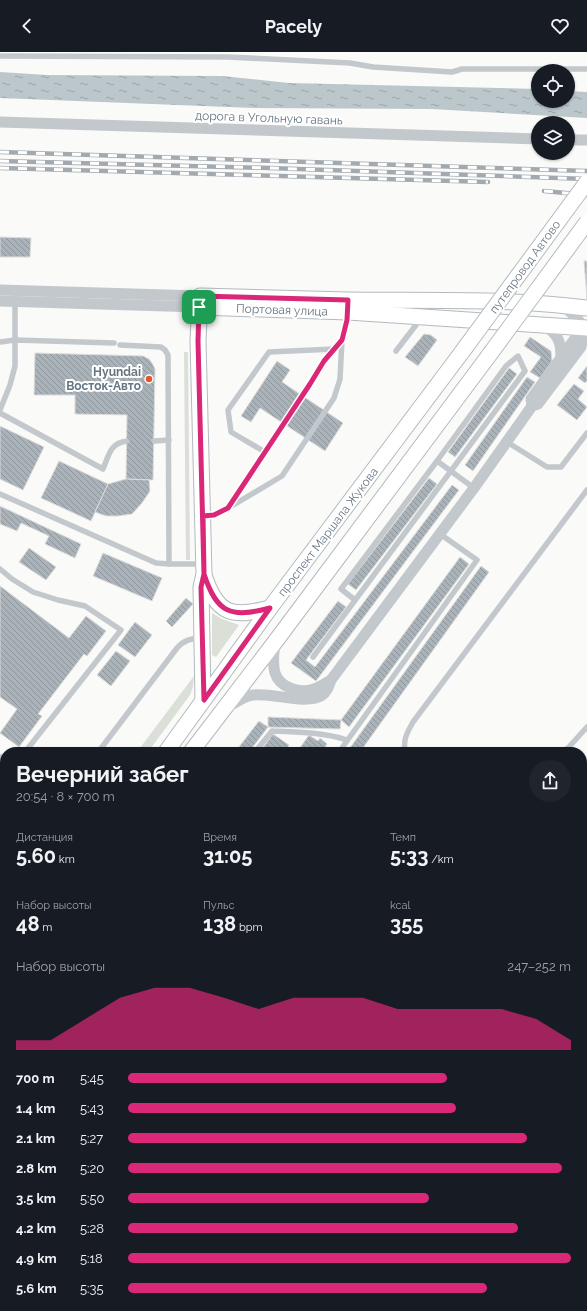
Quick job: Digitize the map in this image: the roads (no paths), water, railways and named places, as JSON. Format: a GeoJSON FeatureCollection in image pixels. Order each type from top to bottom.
{"type":"FeatureCollection","features":[{"type":"Feature","properties":{"kind":"main road","name":"путепровод Автово"},"geometry":{"type":"LineString","coordinates":[[462,352],[587,182]]}},
{"type":"Feature","properties":{"kind":"main road","name":"путепровод Автово"},"geometry":{"type":"LineString","coordinates":[[490,354],[587,222]]}},
{"type":"Feature","properties":{"kind":"main road","name":"Портовая улица"},"geometry":{"type":"LineString","coordinates":[[199,301],[348,306],[460,300],[562,305],[587,308]]}},
{"type":"Feature","properties":{"kind":"main road"},"geometry":{"type":"LineString","coordinates":[[199,301],[198,341],[204,569],[201,587],[204,700]]}},
{"type":"Feature","properties":{"kind":"main road","name":"Портовая улица"},"geometry":{"type":"LineString","coordinates":[[348,306],[417,317],[585,327]]}},
{"type":"Feature","properties":{"kind":"main road","name":"проспект Маршала Жукова"},"geometry":{"type":"LineString","coordinates":[[170,747],[270,608],[462,352]]}},
{"type":"Feature","properties":{"kind":"main road","name":"проспект Маршала Жукова"},"geometry":{"type":"LineString","coordinates":[[195,747],[490,354]]}},
{"type":"Feature","properties":{"kind":"main road"},"geometry":{"type":"LineString","coordinates":[[204,569],[212,595],[217,603],[225,609],[237,613],[251,613],[270,608]]}},
{"type":"Feature","properties":{"kind":"street","name":"дорога в Угольную гавань"},"geometry":{"type":"LineString","coordinates":[[0,122],[531,139]]}},
{"type":"Feature","properties":{"kind":"street"},"geometry":{"type":"LineString","coordinates":[[575,140],[587,140]]}},
{"type":"Feature","properties":{"kind":"street","name":"Портовая улица"},"geometry":{"type":"LineString","coordinates":[[0,290],[199,301]]}},
{"type":"Feature","properties":{"kind":"street","name":"Портовая улица"},"geometry":{"type":"LineString","coordinates":[[0,301],[199,301]]}},
{"type":"Feature","properties":{"kind":"street"},"geometry":{"type":"LineString","coordinates":[[224,709],[253,695],[302,699],[321,696],[327,690],[331,680],[474,488],[532,406],[538,404],[581,347],[585,327],[577,317],[562,305]]}},
{"type":"Feature","properties":{"kind":"street"},"geometry":{"type":"LineString","coordinates":[[545,325],[555,333],[559,340],[561,356]]}},
{"type":"Feature","properties":{"kind":"street"},"geometry":{"type":"LineString","coordinates":[[532,406],[531,399],[561,356],[585,327]]}},
{"type":"Feature","properties":{"kind":"street"},"geometry":{"type":"LineString","coordinates":[[576,355],[587,346]]}},
{"type":"Feature","properties":{"kind":"street"},"geometry":{"type":"LineString","coordinates":[[275,642],[274,655],[276,674],[280,681],[286,686],[295,690],[305,691],[314,689],[331,680]]}},
{"type":"Feature","properties":{"kind":"lane"},"geometry":{"type":"LineString","coordinates":[[0,56],[228,57],[350,63],[373,67],[452,72],[462,69],[587,69]]}},
{"type":"Feature","properties":{"kind":"lane"},"geometry":{"type":"LineString","coordinates":[[15,290],[15,366],[10,385],[0,411],[103,469],[114,445],[119,442],[127,441]]}},
{"type":"Feature","properties":{"kind":"lane"},"geometry":{"type":"LineString","coordinates":[[203,516],[214,515],[228,508],[282,476],[334,398],[340,379],[342,340],[347,320],[348,306]]}},
{"type":"Feature","properties":{"kind":"lane"},"geometry":{"type":"LineString","coordinates":[[396,351],[416,325],[417,317]]}},
{"type":"Feature","properties":{"kind":"lane"},"geometry":{"type":"LineString","coordinates":[[0,342],[15,340],[161,347],[168,355],[170,564]]}},
{"type":"Feature","properties":{"kind":"lane"},"geometry":{"type":"LineString","coordinates":[[228,508],[324,361],[342,340]]}},
{"type":"Feature","properties":{"kind":"lane"},"geometry":{"type":"LineString","coordinates":[[265,452],[231,432],[228,410],[269,352],[334,349]]}},
{"type":"Feature","properties":{"kind":"lane"},"geometry":{"type":"LineString","coordinates":[[313,657],[525,371],[518,356],[506,366],[341,589],[355,600]]}},
{"type":"Feature","properties":{"kind":"lane"},"geometry":{"type":"LineString","coordinates":[[507,442],[547,466],[561,467],[587,433]]}},
{"type":"Feature","properties":{"kind":"lane"},"geometry":{"type":"LineString","coordinates":[[154,441],[168,440]]}},
{"type":"Feature","properties":{"kind":"lane"},"geometry":{"type":"LineString","coordinates":[[437,460],[474,488]]}},
{"type":"Feature","properties":{"kind":"lane"},"geometry":{"type":"LineString","coordinates":[[403,747],[406,733],[413,722],[587,490]]}},
{"type":"Feature","properties":{"kind":"lane"},"geometry":{"type":"LineString","coordinates":[[0,494],[156,563],[204,569]]}},
{"type":"Feature","properties":{"kind":"lane"},"geometry":{"type":"LineString","coordinates":[[342,747],[477,560],[440,534]]}},
{"type":"Feature","properties":{"kind":"lane"},"geometry":{"type":"LineString","coordinates":[[0,569],[32,592],[85,606],[121,630],[29,747]]}},
{"type":"Feature","properties":{"kind":"lane"},"geometry":{"type":"LineString","coordinates":[[103,747],[183,641],[202,638]]}},
{"type":"Feature","properties":{"kind":"lane"},"geometry":{"type":"LineString","coordinates":[[569,747],[587,727]]}},
{"type":"Feature","properties":{"kind":"lane"},"geometry":{"type":"LineString","coordinates":[[259,747],[272,731],[310,732],[331,735],[347,740]]}},
{"type":"Feature","properties":{"kind":"water"},"geometry":{"type":"Polygon","coordinates":[[[0,72],[47,75],[222,76],[289,83],[531,89],[531,108],[575,108],[575,91],[587,92],[587,118],[575,117],[575,116],[432,109],[254,108],[0,98],[0,72]]]}},
{"type":"Feature","properties":{"kind":"railway"},"geometry":{"type":"LineString","coordinates":[[0,152],[587,171]]}},
{"type":"Feature","properties":{"kind":"railway"},"geometry":{"type":"LineString","coordinates":[[0,161],[269,168],[587,179]]}},
{"type":"Feature","properties":{"kind":"railway"},"geometry":{"type":"LineString","coordinates":[[0,168],[488,182]]}},
{"type":"Feature","properties":{"kind":"railway"},"geometry":{"type":"LineString","coordinates":[[544,191],[587,195]]}},
{"type":"Feature","properties":{"kind":"place","name":"Hyundai Восток-Авто"},"geometry":{"type":"Point","coordinates":[149,379]}}]}
